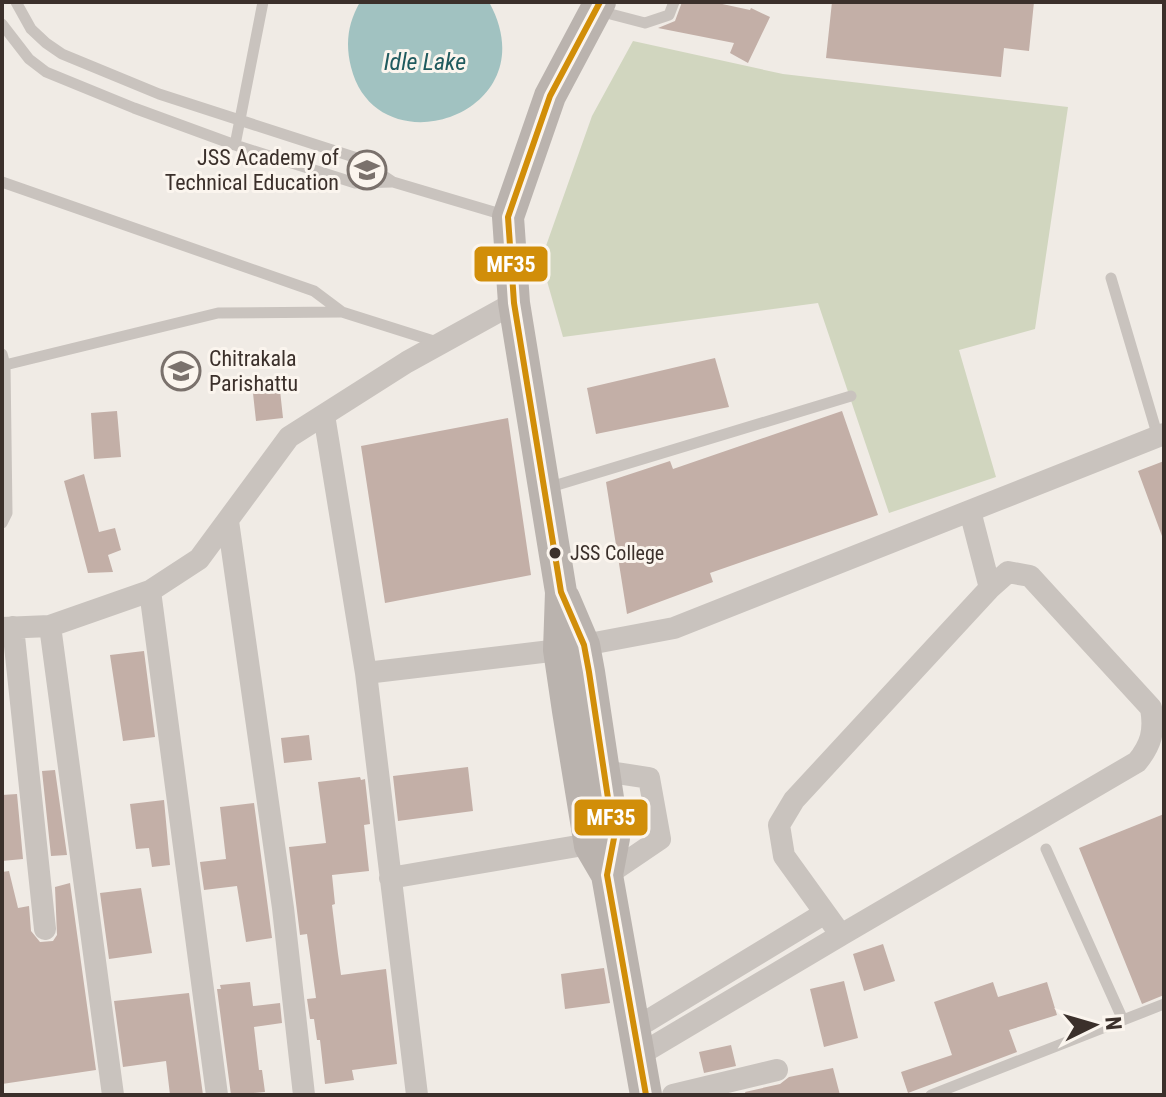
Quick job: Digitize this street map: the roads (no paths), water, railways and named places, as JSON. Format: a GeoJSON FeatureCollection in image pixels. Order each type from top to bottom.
{"type":"FeatureCollection","features":[{"type":"Feature","properties":{"kind":"main road"},"geometry":{"type":"LineString","coordinates":[[598,6],[550,96],[508,217],[514,303],[646,1095]]}},
{"type":"Feature","properties":{"kind":"main road"},"geometry":{"type":"LineString","coordinates":[[571,647],[603,771],[602,842]]}},
{"type":"Feature","properties":{"kind":"street"},"geometry":{"type":"LineString","coordinates":[[45,929],[7,628],[50,626],[150,591],[199,559],[289,437],[441,343],[514,303]]}},
{"type":"Feature","properties":{"kind":"street"},"geometry":{"type":"LineString","coordinates":[[324,415],[366,673],[417,1095]]}},
{"type":"Feature","properties":{"kind":"street"},"geometry":{"type":"LineString","coordinates":[[366,673],[571,647],[674,628],[1161,436]]}},
{"type":"Feature","properties":{"kind":"street"},"geometry":{"type":"LineString","coordinates":[[970,511],[990,588]]}},
{"type":"Feature","properties":{"kind":"street"},"geometry":{"type":"LineString","coordinates":[[228,521],[283,908],[304,1095]]}},
{"type":"Feature","properties":{"kind":"street"},"geometry":{"type":"LineString","coordinates":[[636,1042],[841,935],[1137,762],[1149,747],[1154,724],[1151,708],[1030,576],[1008,572],[990,588],[794,800],[779,825],[784,856],[841,935]]}},
{"type":"Feature","properties":{"kind":"street"},"geometry":{"type":"LineString","coordinates":[[150,591],[217,1095]]}},
{"type":"Feature","properties":{"kind":"street"},"geometry":{"type":"LineString","coordinates":[[50,626],[113,1095]]}},
{"type":"Feature","properties":{"kind":"street"},"geometry":{"type":"LineString","coordinates":[[603,771],[649,778],[660,839],[607,875]]}},
{"type":"Feature","properties":{"kind":"street"},"geometry":{"type":"LineString","coordinates":[[390,878],[602,842]]}},
{"type":"Feature","properties":{"kind":"street"},"geometry":{"type":"LineString","coordinates":[[636,1042],[825,913]]}},
{"type":"Feature","properties":{"kind":"street"},"geometry":{"type":"LineString","coordinates":[[673,1095],[777,1070]]}},
{"type":"Feature","properties":{"kind":"lane"},"geometry":{"type":"LineString","coordinates":[[16,2],[31,29],[62,54],[159,94],[357,158],[393,182],[508,217]]}},
{"type":"Feature","properties":{"kind":"lane"},"geometry":{"type":"LineString","coordinates":[[235,145],[263,2]]}},
{"type":"Feature","properties":{"kind":"lane"},"geometry":{"type":"LineString","coordinates":[[598,6],[645,23],[669,15],[674,2]]}},
{"type":"Feature","properties":{"kind":"lane"},"geometry":{"type":"LineString","coordinates":[[2,24],[29,59],[46,72],[235,145],[355,183],[393,182]]}},
{"type":"Feature","properties":{"kind":"lane"},"geometry":{"type":"LineString","coordinates":[[2,182],[314,291],[342,312]]}},
{"type":"Feature","properties":{"kind":"lane"},"geometry":{"type":"LineString","coordinates":[[1111,278],[1161,436]]}},
{"type":"Feature","properties":{"kind":"lane"},"geometry":{"type":"LineString","coordinates":[[2,523],[7,513],[3,359],[218,313],[342,312],[441,343]]}},
{"type":"Feature","properties":{"kind":"lane"},"geometry":{"type":"LineString","coordinates":[[546,489],[851,396]]}},
{"type":"Feature","properties":{"kind":"lane"},"geometry":{"type":"LineString","coordinates":[[1046,849],[1123,1020]]}},
{"type":"Feature","properties":{"kind":"lane"},"geometry":{"type":"LineString","coordinates":[[931,1095],[1164,1004]]}},
{"type":"Feature","properties":{"kind":"water","name":"Idle Lake"},"geometry":{"type":"Polygon","coordinates":[[[360,2],[489,2],[502,41],[497,74],[479,99],[453,116],[422,122],[392,117],[367,99],[351,67],[349,33],[360,2]]]}},
{"type":"Feature","properties":{"kind":"place","name":"JSS Academy of Technical Education"},"geometry":{"type":"Point","coordinates":[367,170]}},
{"type":"Feature","properties":{"kind":"place","name":"Chitrakala Parishattu"},"geometry":{"type":"Point","coordinates":[181,371]}},
{"type":"Feature","properties":{"kind":"place","name":"JSS College"},"geometry":{"type":"Point","coordinates":[555,553]}}]}
